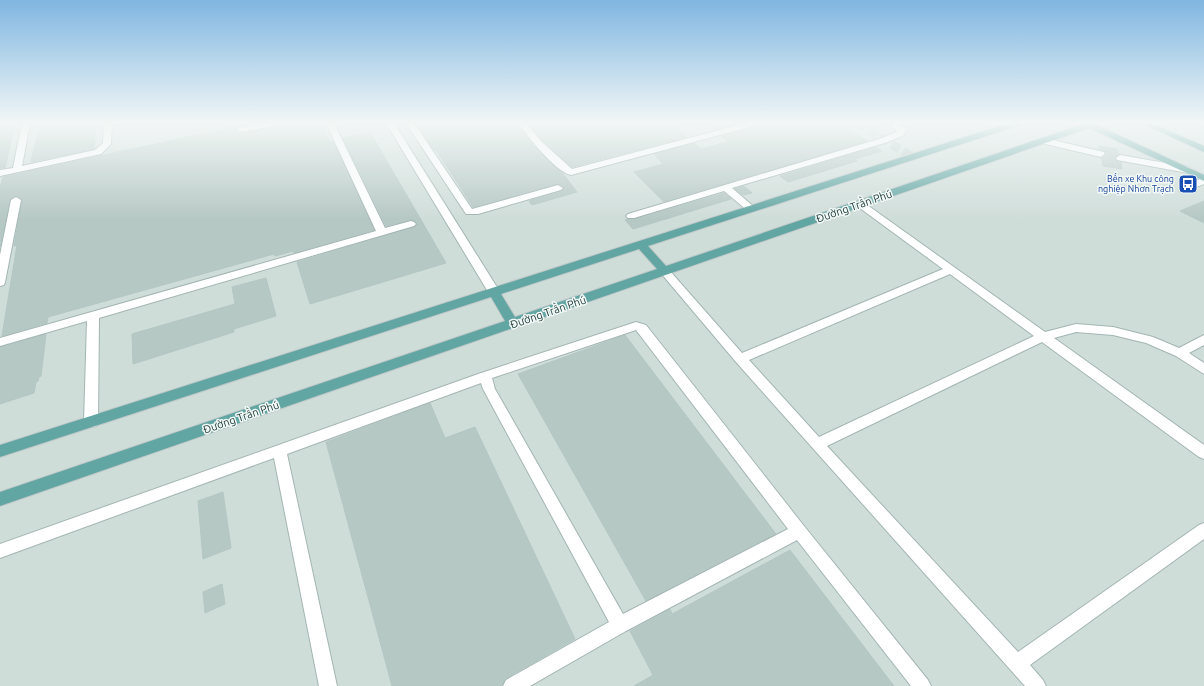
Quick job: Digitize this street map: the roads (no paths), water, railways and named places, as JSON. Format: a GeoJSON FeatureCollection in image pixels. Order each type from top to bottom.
{"type":"FeatureCollection","features":[{"type":"Feature","properties":{"kind":"main road"},"geometry":{"type":"LineString","coordinates":[[0,451],[918,155]]}},
{"type":"Feature","properties":{"kind":"main road","name":"Đường Trần Phú"},"geometry":{"type":"LineString","coordinates":[[0,499],[1003,155]]}},
{"type":"Feature","properties":{"kind":"main road"},"geometry":{"type":"LineString","coordinates":[[1157,155],[1188,170],[1201,181]]}},
{"type":"Feature","properties":{"kind":"main road"},"geometry":{"type":"LineString","coordinates":[[641,245],[665,272]]}},
{"type":"Feature","properties":{"kind":"main road"},"geometry":{"type":"LineString","coordinates":[[494,292],[513,324]]}},
{"type":"Feature","properties":{"kind":"street"},"geometry":{"type":"LineString","coordinates":[[17,169],[20,155]]}},
{"type":"Feature","properties":{"kind":"street"},"geometry":{"type":"LineString","coordinates":[[0,173],[84,155]]}},
{"type":"Feature","properties":{"kind":"street"},"geometry":{"type":"LineString","coordinates":[[345,155],[382,233]]}},
{"type":"Feature","properties":{"kind":"street"},"geometry":{"type":"LineString","coordinates":[[410,155],[494,292]]}},
{"type":"Feature","properties":{"kind":"street"},"geometry":{"type":"LineString","coordinates":[[431,155],[469,212],[475,212],[558,188]]}},
{"type":"Feature","properties":{"kind":"street"},"geometry":{"type":"LineString","coordinates":[[550,155],[566,170],[571,172],[637,155]]}},
{"type":"Feature","properties":{"kind":"street"},"geometry":{"type":"LineString","coordinates":[[631,216],[832,155]]}},
{"type":"Feature","properties":{"kind":"street"},"geometry":{"type":"LineString","coordinates":[[1120,158],[1188,170]]}},
{"type":"Feature","properties":{"kind":"street"},"geometry":{"type":"LineString","coordinates":[[726,188],[751,209]]}},
{"type":"Feature","properties":{"kind":"street"},"geometry":{"type":"LineString","coordinates":[[0,282],[16,200]]}},
{"type":"Feature","properties":{"kind":"street"},"geometry":{"type":"LineString","coordinates":[[860,204],[1204,453]]}},
{"type":"Feature","properties":{"kind":"street"},"geometry":{"type":"LineString","coordinates":[[0,342],[411,224]]}},
{"type":"Feature","properties":{"kind":"street"},"geometry":{"type":"LineString","coordinates":[[740,359],[950,270]]}},
{"type":"Feature","properties":{"kind":"street"},"geometry":{"type":"LineString","coordinates":[[665,272],[740,359],[1037,686]]}},
{"type":"Feature","properties":{"kind":"street"},"geometry":{"type":"LineString","coordinates":[[91,422],[92,316]]}},
{"type":"Feature","properties":{"kind":"street"},"geometry":{"type":"LineString","coordinates":[[0,551],[485,376],[629,327],[636,326],[642,328],[799,531],[922,686]]}},
{"type":"Feature","properties":{"kind":"street"},"geometry":{"type":"LineString","coordinates":[[818,444],[1043,337],[1076,328],[1113,331],[1149,340],[1180,353],[1204,369]]}},
{"type":"Feature","properties":{"kind":"street"},"geometry":{"type":"LineString","coordinates":[[1180,353],[1204,339]]}},
{"type":"Feature","properties":{"kind":"street"},"geometry":{"type":"LineString","coordinates":[[485,376],[490,389],[620,625]]}},
{"type":"Feature","properties":{"kind":"street"},"geometry":{"type":"LineString","coordinates":[[278,451],[328,686]]}},
{"type":"Feature","properties":{"kind":"street"},"geometry":{"type":"LineString","coordinates":[[1016,663],[1204,530]]}},
{"type":"Feature","properties":{"kind":"street"},"geometry":{"type":"LineString","coordinates":[[512,686],[620,625],[799,531]]}},
{"type":"Feature","properties":{"kind":"tunnel"},"geometry":{"type":"LineString","coordinates":[[1106,155],[1120,158]]}},
{"type":"Feature","properties":{"kind":"place","name":"Bến xe Khu công nghiệp Nhơn Trạch"},"geometry":{"type":"Point","coordinates":[1188,184]}}]}
